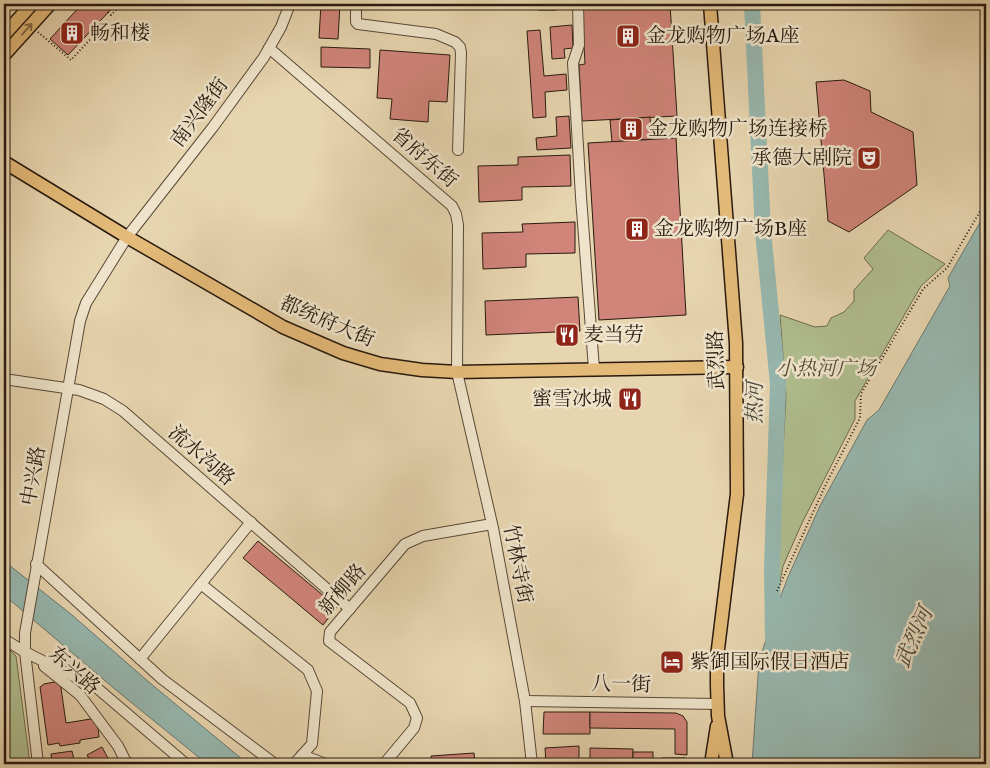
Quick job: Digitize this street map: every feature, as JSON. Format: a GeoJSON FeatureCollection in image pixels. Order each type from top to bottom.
{"type":"FeatureCollection","features":[{"type":"Feature","properties":{"kind":"main road"},"geometry":{"type":"LineString","coordinates":[[4,35],[32,4]]}},
{"type":"Feature","properties":{"kind":"main road"},"geometry":{"type":"LineString","coordinates":[[4,55],[50,4]]}},
{"type":"Feature","properties":{"kind":"main road","name":"武烈路"},"geometry":{"type":"LineString","coordinates":[[710,4],[737,367],[737,494],[717,657],[718,710],[727,764]]}},
{"type":"Feature","properties":{"kind":"main road","name":"都统府大街"},"geometry":{"type":"LineString","coordinates":[[4,162],[127,237],[283,327],[343,353],[380,364],[422,370],[457,372],[737,367]]}},
{"type":"Feature","properties":{"kind":"main road","name":"武烈路"},"geometry":{"type":"LineString","coordinates":[[711,764],[718,710]]}},
{"type":"Feature","properties":{"kind":"street","name":"南兴隆街"},"geometry":{"type":"LineString","coordinates":[[127,237],[213,127],[264,57],[290,4]]}},
{"type":"Feature","properties":{"kind":"street"},"geometry":{"type":"LineString","coordinates":[[356,4],[356,22],[358,24],[436,34],[455,42],[460,47],[458,150]]}},
{"type":"Feature","properties":{"kind":"street"},"geometry":{"type":"LineString","coordinates":[[578,4],[579,45],[573,64],[594,369]]}},
{"type":"Feature","properties":{"kind":"street","name":"省府东街"},"geometry":{"type":"LineString","coordinates":[[269,48],[452,206],[458,225],[457,372]]}},
{"type":"Feature","properties":{"kind":"street","name":"中兴路"},"geometry":{"type":"LineString","coordinates":[[38,764],[25,652],[26,622],[33,579],[80,321],[86,303],[127,237]]}},
{"type":"Feature","properties":{"kind":"street","name":"竹林寺街"},"geometry":{"type":"LineString","coordinates":[[457,372],[492,524],[525,702],[532,764]]}},
{"type":"Feature","properties":{"kind":"street","name":"流水沟路"},"geometry":{"type":"LineString","coordinates":[[4,379],[79,390],[104,399],[123,411],[350,609]]}},
{"type":"Feature","properties":{"kind":"street"},"geometry":{"type":"LineString","coordinates":[[140,659],[250,522]]}},
{"type":"Feature","properties":{"kind":"street","name":"新柳路"},"geometry":{"type":"LineString","coordinates":[[384,764],[414,728],[417,718],[410,703],[328,641],[330,632],[405,544],[423,536],[492,524]]}},
{"type":"Feature","properties":{"kind":"street"},"geometry":{"type":"LineString","coordinates":[[36,564],[162,679],[275,764]]}},
{"type":"Feature","properties":{"kind":"street"},"geometry":{"type":"LineString","coordinates":[[201,584],[308,670],[317,691],[312,744],[294,764]]}},
{"type":"Feature","properties":{"kind":"street","name":"东兴路"},"geometry":{"type":"LineString","coordinates":[[4,639],[25,652],[80,695],[118,746],[127,764]]}},
{"type":"Feature","properties":{"kind":"street"},"geometry":{"type":"LineString","coordinates":[[25,652],[97,688],[186,764]]}},
{"type":"Feature","properties":{"kind":"street","name":"八一街"},"geometry":{"type":"LineString","coordinates":[[525,702],[718,710]]}},
{"type":"Feature","properties":{"kind":"street"},"geometry":{"type":"LineString","coordinates":[[302,755],[326,764]]}},
{"type":"Feature","properties":{"kind":"path"},"geometry":{"type":"LineString","coordinates":[[108,12],[111,15],[122,4]]}},
{"type":"Feature","properties":{"kind":"path"},"geometry":{"type":"LineString","coordinates":[[30,26],[71,60],[98,31],[94,27]]}},
{"type":"Feature","properties":{"kind":"path"},"geometry":{"type":"LineString","coordinates":[[777,591],[826,484],[860,418],[861,394],[923,289],[947,268],[986,201]]}},
{"type":"Feature","properties":{"kind":"green space","name":"小热河广场"},"geometry":{"type":"Polygon","coordinates":[[[888,230],[945,264],[921,286],[855,401],[855,419],[802,523],[783,566],[774,614],[786,396],[780,315],[815,327],[827,326],[831,318],[844,312],[854,301],[854,290],[873,269],[864,258],[888,230]]]}},
{"type":"Feature","properties":{"kind":"green space"},"geometry":{"type":"Polygon","coordinates":[[[4,645],[16,656],[30,764],[4,764],[4,645]]]}},
{"type":"Feature","properties":{"kind":"water","name":"武烈河"},"geometry":{"type":"Polygon","coordinates":[[[986,212],[986,764],[752,764],[759,662],[788,577],[820,506],[867,420],[879,410],[950,286],[948,278],[986,212]]]}},
{"type":"Feature","properties":{"kind":"water"},"geometry":{"type":"Polygon","coordinates":[[[4,561],[72,615],[150,683],[248,764],[207,764],[116,690],[4,595],[4,561]]]}},
{"type":"Feature","properties":{"kind":"building","name":"畅和楼"},"geometry":{"type":"Polygon","coordinates":[[[82,4],[116,4],[68,55],[50,39],[82,4]]]}},
{"type":"Feature","properties":{"kind":"building"},"geometry":{"type":"Polygon","coordinates":[[[321,4],[340,4],[338,39],[319,38],[321,4]]]}},
{"type":"Feature","properties":{"kind":"building"},"geometry":{"type":"Polygon","coordinates":[[[539,4],[556,4],[556,10],[539,10],[539,4]]]}},
{"type":"Feature","properties":{"kind":"building","name":"金龙购物广场A座"},"geometry":{"type":"Polygon","coordinates":[[[599,4],[670,4],[677,116],[582,121],[579,65],[585,64],[582,8],[599,7],[599,4]]]}},
{"type":"Feature","properties":{"kind":"building"},"geometry":{"type":"Polygon","coordinates":[[[572,25],[573,48],[564,49],[565,58],[552,59],[550,27],[572,25]]]}},
{"type":"Feature","properties":{"kind":"building"},"geometry":{"type":"Polygon","coordinates":[[[540,30],[544,76],[566,74],[567,90],[545,92],[546,117],[533,118],[527,31],[540,30]]]}},
{"type":"Feature","properties":{"kind":"building"},"geometry":{"type":"Polygon","coordinates":[[[321,47],[370,49],[370,68],[321,67],[321,47]]]}},
{"type":"Feature","properties":{"kind":"building"},"geometry":{"type":"Polygon","coordinates":[[[380,50],[450,55],[447,102],[429,101],[428,122],[390,119],[392,99],[377,98],[380,50]]]}},
{"type":"Feature","properties":{"kind":"building","name":"承德大剧院"},"geometry":{"type":"Polygon","coordinates":[[[844,80],[870,91],[871,112],[913,132],[917,185],[849,232],[828,221],[816,82],[844,80]]]}},
{"type":"Feature","properties":{"kind":"building"},"geometry":{"type":"Polygon","coordinates":[[[569,116],[571,148],[537,150],[536,138],[557,136],[556,117],[569,116]]]}},
{"type":"Feature","properties":{"kind":"building","name":"金龙购物广场连接桥"},"geometry":{"type":"Polygon","coordinates":[[[650,117],[652,139],[612,142],[610,120],[650,117]]]}},
{"type":"Feature","properties":{"kind":"building","name":"金龙购物广场B座"},"geometry":{"type":"Polygon","coordinates":[[[676,138],[686,315],[599,320],[588,143],[676,138]]]}},
{"type":"Feature","properties":{"kind":"building"},"geometry":{"type":"Polygon","coordinates":[[[570,155],[571,186],[522,187],[522,200],[479,202],[478,166],[518,165],[518,157],[570,155]]]}},
{"type":"Feature","properties":{"kind":"building"},"geometry":{"type":"Polygon","coordinates":[[[575,222],[575,253],[526,254],[526,267],[483,269],[482,233],[523,232],[522,224],[575,222]]]}},
{"type":"Feature","properties":{"kind":"building"},"geometry":{"type":"Polygon","coordinates":[[[578,297],[580,331],[486,335],[485,301],[578,297]]]}},
{"type":"Feature","properties":{"kind":"building"},"geometry":{"type":"Polygon","coordinates":[[[258,541],[337,607],[323,625],[243,558],[258,541]]]}},
{"type":"Feature","properties":{"kind":"building"},"geometry":{"type":"Polygon","coordinates":[[[60,681],[66,723],[97,718],[99,737],[80,740],[80,743],[60,746],[59,743],[48,745],[40,687],[44,684],[60,681]]]}},
{"type":"Feature","properties":{"kind":"building"},"geometry":{"type":"Polygon","coordinates":[[[544,712],[590,712],[590,734],[543,734],[544,712]]]}},
{"type":"Feature","properties":{"kind":"building"},"geometry":{"type":"Polygon","coordinates":[[[590,712],[676,713],[683,716],[687,722],[687,755],[675,754],[675,729],[590,728],[590,712]]]}},
{"type":"Feature","properties":{"kind":"building"},"geometry":{"type":"Polygon","coordinates":[[[579,746],[579,762],[546,764],[545,748],[579,746]]]}},
{"type":"Feature","properties":{"kind":"building"},"geometry":{"type":"Polygon","coordinates":[[[102,747],[111,764],[92,764],[87,755],[102,747]]]}},
{"type":"Feature","properties":{"kind":"building"},"geometry":{"type":"Polygon","coordinates":[[[590,748],[633,749],[633,762],[590,762],[590,748]]]}},
{"type":"Feature","properties":{"kind":"building"},"geometry":{"type":"Polygon","coordinates":[[[72,751],[75,764],[52,764],[51,754],[72,751]]]}},
{"type":"Feature","properties":{"kind":"building"},"geometry":{"type":"Polygon","coordinates":[[[633,752],[653,752],[653,764],[633,764],[633,752]]]}},
{"type":"Feature","properties":{"kind":"building"},"geometry":{"type":"Polygon","coordinates":[[[474,753],[475,764],[432,764],[431,756],[474,753]]]}},
{"type":"Feature","properties":{"kind":"building"},"geometry":{"type":"Polygon","coordinates":[[[662,758],[685,758],[685,764],[662,764],[662,758]]]}},
{"type":"Feature","properties":{"kind":"waterway","name":"热河"},"geometry":{"type":"LineString","coordinates":[[752,4],[763,231],[778,384],[772,568],[773,640]]}},
{"type":"Feature","properties":{"kind":"place","name":"畅和楼"},"geometry":{"type":"Point","coordinates":[72,33]}},
{"type":"Feature","properties":{"kind":"place","name":"金龙购物广场A座"},"geometry":{"type":"Point","coordinates":[628,36]}},
{"type":"Feature","properties":{"kind":"place","name":"金龙购物广场连接桥"},"geometry":{"type":"Point","coordinates":[631,129]}},
{"type":"Feature","properties":{"kind":"place","name":"承德大剧院"},"geometry":{"type":"Point","coordinates":[869,158]}},
{"type":"Feature","properties":{"kind":"place","name":"金龙购物广场B座"},"geometry":{"type":"Point","coordinates":[637,229]}},
{"type":"Feature","properties":{"kind":"place","name":"麦当劳"},"geometry":{"type":"Point","coordinates":[567,335]}},
{"type":"Feature","properties":{"kind":"place","name":"蜜雪冰城"},"geometry":{"type":"Point","coordinates":[630,399]}},
{"type":"Feature","properties":{"kind":"place","name":"紫御国际假日酒店"},"geometry":{"type":"Point","coordinates":[672,662]}}]}
